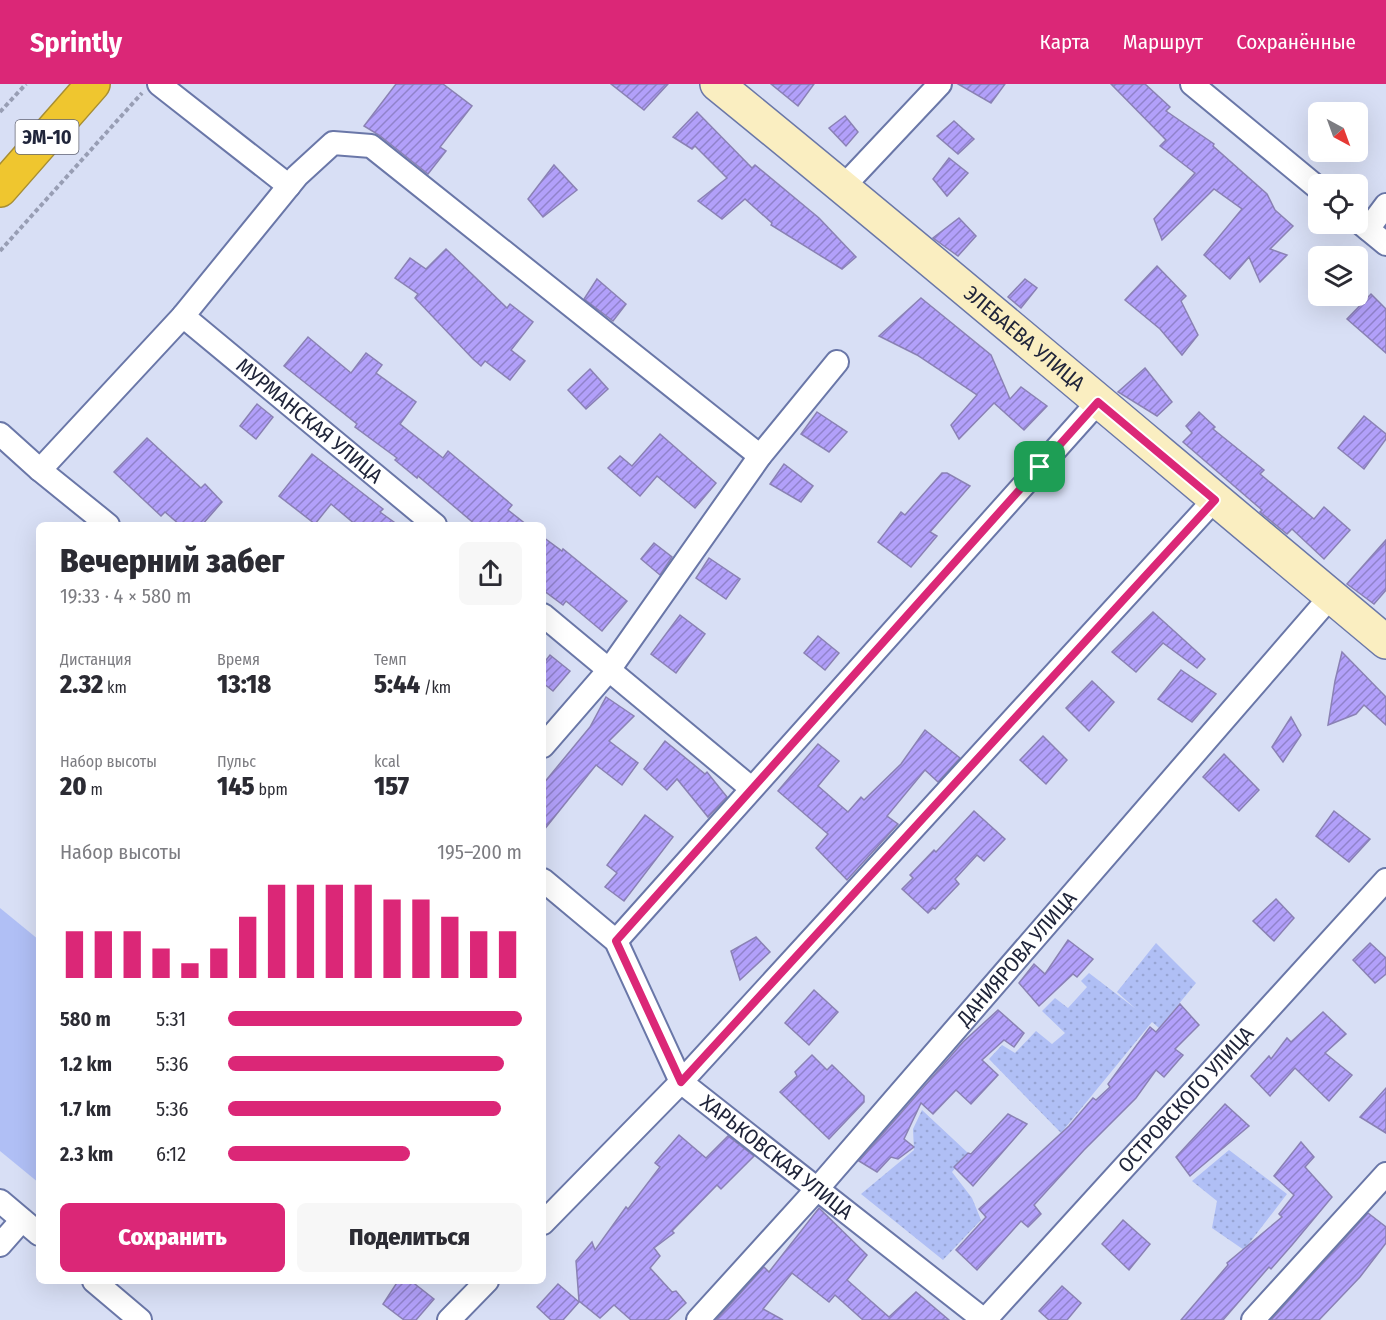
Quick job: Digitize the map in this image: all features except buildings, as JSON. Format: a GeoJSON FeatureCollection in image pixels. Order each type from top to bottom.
{"type":"FeatureCollection","features":[{"type":"Feature","properties":{"kind":"highway","name":"ЭМ-10"},"geometry":{"type":"LineString","coordinates":[[0,190],[93,84]]}},
{"type":"Feature","properties":{"kind":"main road","name":"ЭЛЕБАЕВА УЛИЦА"},"geometry":{"type":"LineString","coordinates":[[717,84],[1386,642]]}},
{"type":"Feature","properties":{"kind":"street"},"geometry":{"type":"LineString","coordinates":[[843,187],[940,84]]}},
{"type":"Feature","properties":{"kind":"street"},"geometry":{"type":"LineString","coordinates":[[1192,84],[1308,180]]}},
{"type":"Feature","properties":{"kind":"street"},"geometry":{"type":"LineString","coordinates":[[151,88],[289,186]]}},
{"type":"Feature","properties":{"kind":"street"},"geometry":{"type":"LineString","coordinates":[[40,470],[183,316],[289,186],[333,143],[371,146],[760,456]]}},
{"type":"Feature","properties":{"kind":"street"},"geometry":{"type":"LineString","coordinates":[[1368,221],[1386,206]]}},
{"type":"Feature","properties":{"kind":"street"},"geometry":{"type":"LineString","coordinates":[[1368,229],[1386,244]]}},
{"type":"Feature","properties":{"kind":"street","name":"МУРМАНСКАЯ УЛИЦА"},"geometry":{"type":"LineString","coordinates":[[183,316],[431,522]]}},
{"type":"Feature","properties":{"kind":"street"},"geometry":{"type":"LineString","coordinates":[[546,743],[609,670],[760,456],[837,362]]}},
{"type":"Feature","properties":{"kind":"street"},"geometry":{"type":"LineString","coordinates":[[616,941],[1098,402]]}},
{"type":"Feature","properties":{"kind":"street"},"geometry":{"type":"LineString","coordinates":[[0,434],[104,522]]}},
{"type":"Feature","properties":{"kind":"street"},"geometry":{"type":"LineString","coordinates":[[546,1220],[681,1082],[1215,500]]}},
{"type":"Feature","properties":{"kind":"street","name":"ДАНИЯРОВА УЛИЦА"},"geometry":{"type":"LineString","coordinates":[[698,1320],[818,1188],[1331,596]]}},
{"type":"Feature","properties":{"kind":"street"},"geometry":{"type":"LineString","coordinates":[[546,618],[751,789]]}},
{"type":"Feature","properties":{"kind":"street","name":"ОСТРОВСКОГО УЛИЦА"},"geometry":{"type":"LineString","coordinates":[[985,1320],[1386,880]]}},
{"type":"Feature","properties":{"kind":"street","name":"ХАРЬКОВСКАЯ УЛИЦА"},"geometry":{"type":"LineString","coordinates":[[546,883],[616,941],[681,1082],[985,1320]]}},
{"type":"Feature","properties":{"kind":"street"},"geometry":{"type":"LineString","coordinates":[[1253,1320],[1386,1174]]}},
{"type":"Feature","properties":{"kind":"street"},"geometry":{"type":"LineString","coordinates":[[0,1201],[31,1227],[0,1245]]}},
{"type":"Feature","properties":{"kind":"street"},"geometry":{"type":"LineString","coordinates":[[98,1284],[141,1320]]}},
{"type":"Feature","properties":{"kind":"street"},"geometry":{"type":"LineString","coordinates":[[449,1320],[484,1284]]}},
{"type":"Feature","properties":{"kind":"path"},"geometry":{"type":"LineString","coordinates":[[0,112],[26,84]]}},
{"type":"Feature","properties":{"kind":"path"},"geometry":{"type":"LineString","coordinates":[[0,251],[151,88]]}},
{"type":"Feature","properties":{"kind":"shaded area"},"geometry":{"type":"Polygon","coordinates":[[[0,908],[36,938],[36,1181],[0,1151],[0,908]]]}},
{"type":"Feature","properties":{"kind":"shaded area"},"geometry":{"type":"Polygon","coordinates":[[[1156,943],[1196,983],[1159,1028],[1152,1022],[1061,1133],[989,1059],[1002,1045],[1015,1053],[1036,1031],[1052,1044],[1065,1033],[1042,1011],[1055,998],[1068,1008],[1087,987],[1081,981],[1089,973],[1136,1009],[1117,992],[1156,943]]]}},
{"type":"Feature","properties":{"kind":"shaded area"},"geometry":{"type":"Polygon","coordinates":[[[922,1110],[968,1153],[952,1172],[972,1198],[981,1220],[943,1260],[861,1194],[914,1150],[913,1129],[922,1110]]]}},
{"type":"Feature","properties":{"kind":"shaded area"},"geometry":{"type":"Polygon","coordinates":[[[1229,1150],[1287,1194],[1244,1250],[1212,1228],[1217,1201],[1192,1181],[1229,1150]]]}},
{"type":"Feature","properties":{"kind":"route"},"geometry":{"type":"LineString","coordinates":[[1098,402],[1215,500],[681,1082],[616,941],[1040,467],[1098,402]]}}]}
